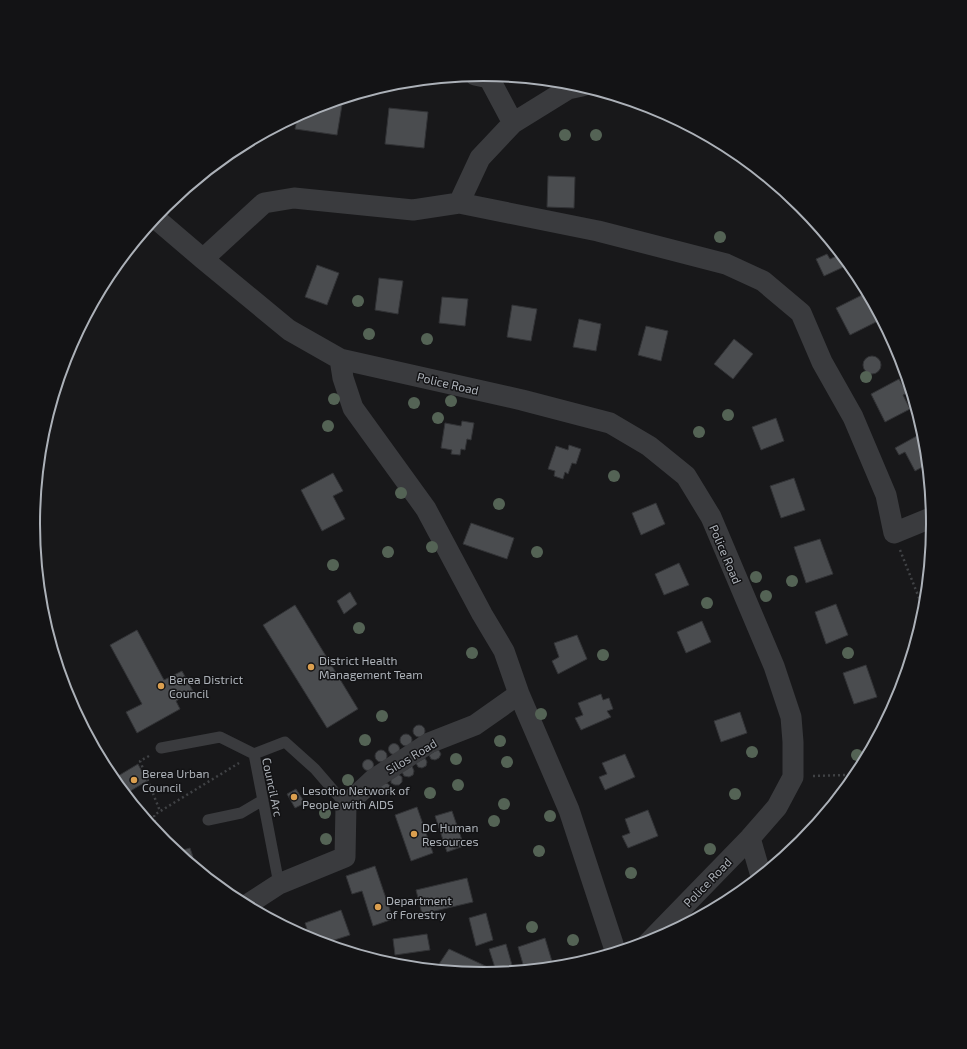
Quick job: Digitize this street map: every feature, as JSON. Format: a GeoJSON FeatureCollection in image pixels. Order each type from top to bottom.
{"type":"FeatureCollection","features":[{"type":"Feature","properties":{"kind":"street"},"geometry":{"type":"LineString","coordinates":[[491,81],[513,123]]}},
{"type":"Feature","properties":{"kind":"street"},"geometry":{"type":"LineString","coordinates":[[459,203],[480,158],[513,123],[567,90]]}},
{"type":"Feature","properties":{"kind":"street"},"geometry":{"type":"LineString","coordinates":[[203,259],[264,203],[294,198],[413,210],[459,203],[598,231],[726,264],[763,281],[802,313],[822,362],[853,417],[886,495],[894,533],[927,520]]}},
{"type":"Feature","properties":{"kind":"street","name":"Police Road"},"geometry":{"type":"LineString","coordinates":[[160,222],[289,330],[340,359],[522,400],[610,423],[649,446],[686,476],[711,517],[774,666],[791,717],[793,777],[777,807],[750,838],[658,932]]}},
{"type":"Feature","properties":{"kind":"street"},"geometry":{"type":"LineString","coordinates":[[340,359],[342,378],[353,408],[426,509],[482,614],[504,651],[519,694],[569,810],[614,948]]}},
{"type":"Feature","properties":{"kind":"street","name":"Silos Road"},"geometry":{"type":"LineString","coordinates":[[346,805],[374,779],[429,743],[475,725],[519,694]]}},
{"type":"Feature","properties":{"kind":"street"},"geometry":{"type":"LineString","coordinates":[[252,902],[279,884],[345,857],[346,805]]}},
{"type":"Feature","properties":{"kind":"street"},"geometry":{"type":"LineString","coordinates":[[750,838],[760,870]]}},
{"type":"Feature","properties":{"kind":"lane"},"geometry":{"type":"LineString","coordinates":[[161,748],[220,737],[254,754],[285,742],[315,769],[346,805]]}},
{"type":"Feature","properties":{"kind":"lane","name":"Council Arc"},"geometry":{"type":"LineString","coordinates":[[254,754],[279,884]]}},
{"type":"Feature","properties":{"kind":"lane"},"geometry":{"type":"LineString","coordinates":[[208,820],[241,813],[263,800]]}},
{"type":"Feature","properties":{"kind":"path"},"geometry":{"type":"LineString","coordinates":[[894,533],[920,600]]}},
{"type":"Feature","properties":{"kind":"path"},"geometry":{"type":"LineString","coordinates":[[155,822],[154,814],[160,811],[140,761],[161,748]]}},
{"type":"Feature","properties":{"kind":"path","name":"Council Arc"},"geometry":{"type":"LineString","coordinates":[[160,811],[254,754]]}},
{"type":"Feature","properties":{"kind":"path"},"geometry":{"type":"LineString","coordinates":[[793,777],[850,774]]}},
{"type":"Feature","properties":{"kind":"building"},"geometry":{"type":"Polygon","coordinates":[[[342,105],[337,135],[295,129],[296,123],[342,105]]]}},
{"type":"Feature","properties":{"kind":"building"},"geometry":{"type":"Polygon","coordinates":[[[389,108],[428,112],[424,148],[385,144],[389,108]]]}},
{"type":"Feature","properties":{"kind":"building"},"geometry":{"type":"Polygon","coordinates":[[[548,176],[575,177],[574,208],[547,207],[548,176]]]}},
{"type":"Feature","properties":{"kind":"building"},"geometry":{"type":"Polygon","coordinates":[[[827,254],[830,259],[836,256],[844,267],[824,276],[816,259],[827,254]]]}},
{"type":"Feature","properties":{"kind":"building"},"geometry":{"type":"Polygon","coordinates":[[[317,265],[339,273],[327,305],[305,297],[317,265]]]}},
{"type":"Feature","properties":{"kind":"building"},"geometry":{"type":"Polygon","coordinates":[[[379,278],[403,281],[398,314],[375,310],[379,278]]]}},
{"type":"Feature","properties":{"kind":"building"},"geometry":{"type":"Polygon","coordinates":[[[863,295],[877,321],[850,335],[836,308],[863,295]]]}},
{"type":"Feature","properties":{"kind":"building"},"geometry":{"type":"Polygon","coordinates":[[[442,297],[468,299],[465,326],[439,323],[442,297]]]}},
{"type":"Feature","properties":{"kind":"building"},"geometry":{"type":"Polygon","coordinates":[[[512,305],[537,309],[531,341],[507,337],[512,305]]]}},
{"type":"Feature","properties":{"kind":"building"},"geometry":{"type":"Polygon","coordinates":[[[579,319],[601,324],[596,351],[573,347],[579,319]]]}},
{"type":"Feature","properties":{"kind":"building"},"geometry":{"type":"Polygon","coordinates":[[[646,326],[668,331],[661,361],[638,355],[646,326]]]}},
{"type":"Feature","properties":{"kind":"building"},"geometry":{"type":"Polygon","coordinates":[[[734,339],[753,354],[733,379],[714,364],[734,339]]]}},
{"type":"Feature","properties":{"kind":"building"},"geometry":{"type":"Polygon","coordinates":[[[872,356],[878,359],[881,365],[878,371],[872,374],[866,371],[863,365],[866,359],[872,356]]]}},
{"type":"Feature","properties":{"kind":"building"},"geometry":{"type":"Polygon","coordinates":[[[899,379],[906,391],[907,393],[903,395],[910,409],[885,422],[871,394],[899,379]]]}},
{"type":"Feature","properties":{"kind":"building"},"geometry":{"type":"Polygon","coordinates":[[[776,418],[784,441],[761,450],[752,427],[776,418]]]}},
{"type":"Feature","properties":{"kind":"building"},"geometry":{"type":"Polygon","coordinates":[[[462,421],[474,423],[471,440],[467,439],[465,450],[461,449],[460,455],[451,454],[452,450],[441,448],[445,423],[461,426],[462,421]]]}},
{"type":"Feature","properties":{"kind":"building"},"geometry":{"type":"Polygon","coordinates":[[[917,436],[923,467],[915,471],[905,452],[899,455],[895,448],[917,436]]]}},
{"type":"Feature","properties":{"kind":"building"},"geometry":{"type":"Polygon","coordinates":[[[569,445],[581,449],[576,464],[572,463],[568,474],[565,472],[563,479],[554,476],[555,471],[548,469],[556,446],[568,450],[569,445]]]}},
{"type":"Feature","properties":{"kind":"building"},"geometry":{"type":"Polygon","coordinates":[[[333,473],[343,491],[333,496],[345,519],[322,531],[301,490],[333,473]]]}},
{"type":"Feature","properties":{"kind":"building"},"geometry":{"type":"Polygon","coordinates":[[[794,478],[805,510],[781,518],[770,486],[794,478]]]}},
{"type":"Feature","properties":{"kind":"building"},"geometry":{"type":"Polygon","coordinates":[[[656,503],[665,524],[641,535],[632,513],[656,503]]]}},
{"type":"Feature","properties":{"kind":"building"},"geometry":{"type":"Polygon","coordinates":[[[471,523],[514,538],[507,559],[463,544],[471,523]]]}},
{"type":"Feature","properties":{"kind":"building"},"geometry":{"type":"Polygon","coordinates":[[[820,539],[833,574],[806,583],[794,547],[820,539]]]}},
{"type":"Feature","properties":{"kind":"building"},"geometry":{"type":"Polygon","coordinates":[[[679,563],[689,585],[664,595],[655,574],[679,563]]]}},
{"type":"Feature","properties":{"kind":"building"},"geometry":{"type":"Polygon","coordinates":[[[350,592],[357,604],[344,614],[337,601],[350,592]]]}},
{"type":"Feature","properties":{"kind":"building"},"geometry":{"type":"Polygon","coordinates":[[[836,604],[848,635],[826,644],[815,612],[836,604]]]}},
{"type":"Feature","properties":{"kind":"building","name":"District Health Management Team"},"geometry":{"type":"Polygon","coordinates":[[[295,605],[358,709],[327,728],[263,625],[295,605]]]}},
{"type":"Feature","properties":{"kind":"building"},"geometry":{"type":"Polygon","coordinates":[[[702,621],[711,642],[686,653],[677,632],[702,621]]]}},
{"type":"Feature","properties":{"kind":"building","name":"Berea District Council"},"geometry":{"type":"Polygon","coordinates":[[[137,630],[164,680],[182,671],[193,691],[176,701],[180,709],[137,733],[126,712],[142,704],[110,645],[137,630]]]}},
{"type":"Feature","properties":{"kind":"building"},"geometry":{"type":"Polygon","coordinates":[[[577,635],[587,659],[558,674],[552,661],[559,657],[554,643],[577,635]]]}},
{"type":"Feature","properties":{"kind":"building"},"geometry":{"type":"Polygon","coordinates":[[[866,665],[877,697],[854,704],[843,673],[866,665]]]}},
{"type":"Feature","properties":{"kind":"building"},"geometry":{"type":"Polygon","coordinates":[[[601,694],[603,700],[609,698],[613,709],[607,711],[611,717],[581,730],[575,718],[583,715],[578,703],[601,694]]]}},
{"type":"Feature","properties":{"kind":"building"},"geometry":{"type":"Polygon","coordinates":[[[740,712],[747,733],[721,742],[714,721],[740,712]]]}},
{"type":"Feature","properties":{"kind":"building"},"geometry":{"type":"Polygon","coordinates":[[[419,725],[423,727],[425,731],[423,735],[419,737],[415,735],[413,731],[415,727],[419,725]]]}},
{"type":"Feature","properties":{"kind":"building"},"geometry":{"type":"Polygon","coordinates":[[[406,734],[410,736],[412,740],[410,744],[406,746],[402,744],[400,740],[402,736],[406,734]]]}},
{"type":"Feature","properties":{"kind":"building"},"geometry":{"type":"Polygon","coordinates":[[[394,743],[398,745],[400,749],[398,753],[394,755],[390,753],[388,749],[390,745],[394,743]]]}},
{"type":"Feature","properties":{"kind":"building"},"geometry":{"type":"Polygon","coordinates":[[[438,749],[441,754],[439,758],[435,760],[431,759],[429,755],[438,749]]]}},
{"type":"Feature","properties":{"kind":"building"},"geometry":{"type":"Polygon","coordinates":[[[381,750],[385,752],[387,756],[385,760],[381,762],[377,760],[375,756],[377,752],[381,750]]]}},
{"type":"Feature","properties":{"kind":"building"},"geometry":{"type":"Polygon","coordinates":[[[625,754],[635,777],[605,790],[599,777],[607,774],[602,763],[625,754]]]}},
{"type":"Feature","properties":{"kind":"building"},"geometry":{"type":"Polygon","coordinates":[[[425,758],[427,762],[426,766],[422,768],[418,767],[416,763],[425,758]]]}},
{"type":"Feature","properties":{"kind":"building"},"geometry":{"type":"Polygon","coordinates":[[[368,759],[372,761],[374,765],[372,769],[368,771],[364,769],[362,765],[364,761],[368,759]]]}},
{"type":"Feature","properties":{"kind":"building"},"geometry":{"type":"Polygon","coordinates":[[[138,764],[147,781],[130,791],[118,776],[138,764]]]}},
{"type":"Feature","properties":{"kind":"building"},"geometry":{"type":"Polygon","coordinates":[[[412,766],[414,771],[413,775],[409,777],[404,776],[402,772],[412,766]]]}},
{"type":"Feature","properties":{"kind":"building"},"geometry":{"type":"Polygon","coordinates":[[[398,774],[402,777],[402,782],[399,785],[391,783],[391,778],[398,774]]]}},
{"type":"Feature","properties":{"kind":"building"},"geometry":{"type":"Polygon","coordinates":[[[385,783],[389,785],[391,789],[389,793],[385,795],[381,793],[379,789],[381,785],[385,783]]]}},
{"type":"Feature","properties":{"kind":"building"},"geometry":{"type":"Polygon","coordinates":[[[296,789],[305,803],[295,808],[287,794],[296,789]]]}},
{"type":"Feature","properties":{"kind":"building","name":"DC Human Resources"},"geometry":{"type":"Polygon","coordinates":[[[417,807],[433,853],[411,861],[395,815],[417,807]]]}},
{"type":"Feature","properties":{"kind":"building"},"geometry":{"type":"Polygon","coordinates":[[[648,810],[658,836],[628,848],[622,836],[630,833],[625,819],[648,810]]]}},
{"type":"Feature","properties":{"kind":"building"},"geometry":{"type":"Polygon","coordinates":[[[452,811],[464,846],[447,852],[435,816],[452,811]]]}},
{"type":"Feature","properties":{"kind":"building"},"geometry":{"type":"Polygon","coordinates":[[[190,848],[193,857],[191,858],[183,850],[190,848]]]}},
{"type":"Feature","properties":{"kind":"building","name":"Department of Forestry"},"geometry":{"type":"Polygon","coordinates":[[[375,866],[393,919],[373,926],[362,891],[352,894],[346,876],[375,866]]]}},
{"type":"Feature","properties":{"kind":"building"},"geometry":{"type":"Polygon","coordinates":[[[467,878],[473,902],[422,914],[416,890],[467,878]]]}},
{"type":"Feature","properties":{"kind":"building"},"geometry":{"type":"Polygon","coordinates":[[[341,910],[350,935],[332,941],[308,931],[305,923],[341,910]]]}},
{"type":"Feature","properties":{"kind":"building"},"geometry":{"type":"Polygon","coordinates":[[[486,913],[493,940],[476,946],[469,918],[486,913]]]}},
{"type":"Feature","properties":{"kind":"building"},"geometry":{"type":"Polygon","coordinates":[[[427,934],[430,950],[395,955],[393,939],[427,934]]]}},
{"type":"Feature","properties":{"kind":"building"},"geometry":{"type":"Polygon","coordinates":[[[545,938],[552,962],[524,966],[518,947],[545,938]]]}},
{"type":"Feature","properties":{"kind":"building"},"geometry":{"type":"Polygon","coordinates":[[[506,944],[513,967],[495,968],[489,949],[506,944]]]}},
{"type":"Feature","properties":{"kind":"building"},"geometry":{"type":"Polygon","coordinates":[[[449,949],[489,968],[454,967],[438,965],[449,949]]]}},
{"type":"Feature","properties":{"kind":"place","name":"District Health Management Team"},"geometry":{"type":"Point","coordinates":[311,667]}},
{"type":"Feature","properties":{"kind":"place","name":"Berea District Council"},"geometry":{"type":"Point","coordinates":[161,686]}},
{"type":"Feature","properties":{"kind":"place","name":"Berea Urban Council"},"geometry":{"type":"Point","coordinates":[134,780]}},
{"type":"Feature","properties":{"kind":"place","name":"Lesotho Network of People with AIDS"},"geometry":{"type":"Point","coordinates":[294,797]}},
{"type":"Feature","properties":{"kind":"place","name":"DC Human Resources"},"geometry":{"type":"Point","coordinates":[414,834]}},
{"type":"Feature","properties":{"kind":"place","name":"Department of Forestry"},"geometry":{"type":"Point","coordinates":[378,907]}}]}
